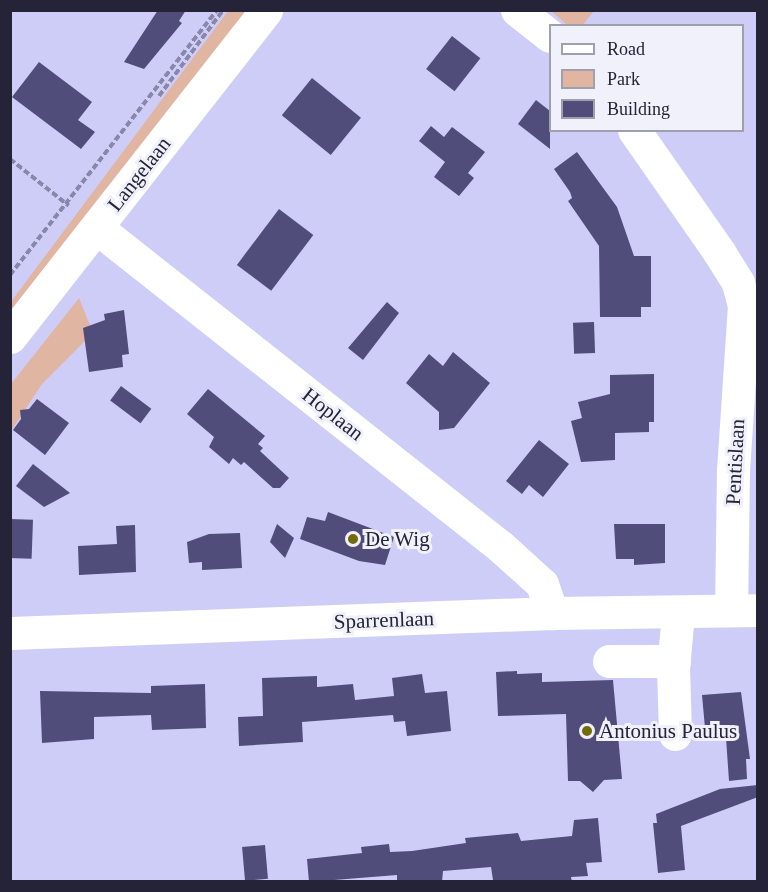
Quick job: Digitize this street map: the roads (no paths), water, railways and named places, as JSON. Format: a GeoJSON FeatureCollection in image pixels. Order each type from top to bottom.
{"type":"FeatureCollection","features":[{"type":"Feature","properties":{"kind":"street","name":"Langelaan"},"geometry":{"type":"LineString","coordinates":[[10,337],[266,10]]}},
{"type":"Feature","properties":{"kind":"street"},"geometry":{"type":"LineString","coordinates":[[517,10],[549,35]]}},
{"type":"Feature","properties":{"kind":"street","name":"Pentislaan"},"geometry":{"type":"LineString","coordinates":[[635,132],[719,252],[738,283],[744,305],[733,470],[744,610]]}},
{"type":"Feature","properties":{"kind":"street","name":"Hoplaan"},"geometry":{"type":"LineString","coordinates":[[97,228],[501,547],[542,584],[552,613]]}},
{"type":"Feature","properties":{"kind":"street","name":"Sparrenlaan"},"geometry":{"type":"LineString","coordinates":[[10,633],[552,613],[678,614],[744,610]]}},
{"type":"Feature","properties":{"kind":"street"},"geometry":{"type":"LineString","coordinates":[[675,734],[674,661],[678,614]]}},
{"type":"Feature","properties":{"kind":"street"},"geometry":{"type":"LineString","coordinates":[[609,661],[674,661]]}},
{"type":"Feature","properties":{"kind":"place","name":"De Wig"},"geometry":{"type":"Point","coordinates":[353,539]}},
{"type":"Feature","properties":{"kind":"place","name":"Antonius Paulus"},"geometry":{"type":"Point","coordinates":[587,731]}}]}
